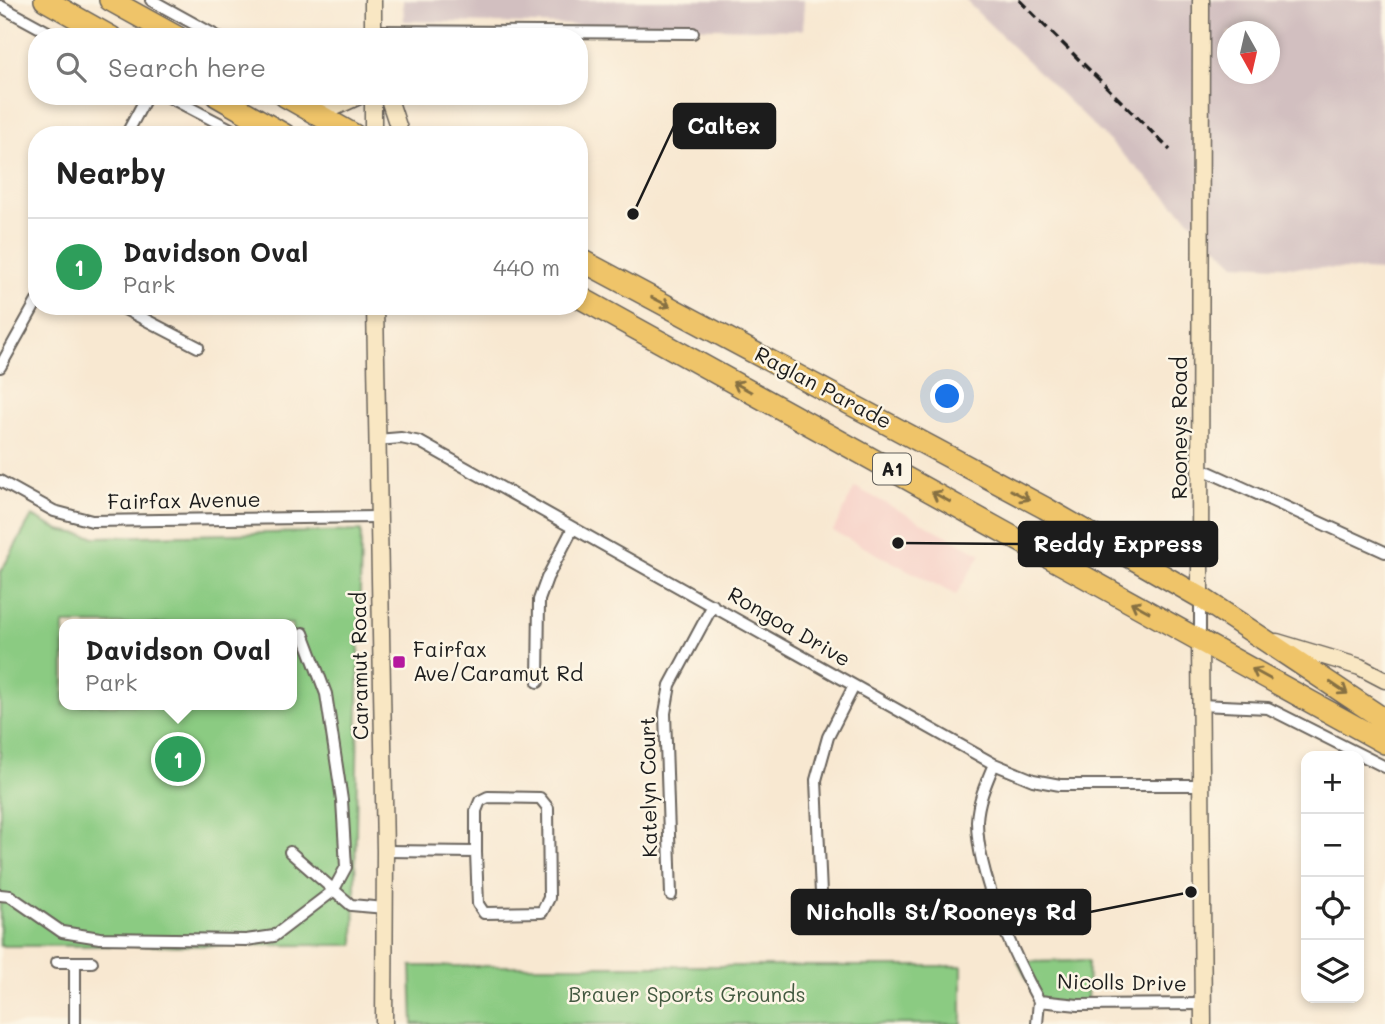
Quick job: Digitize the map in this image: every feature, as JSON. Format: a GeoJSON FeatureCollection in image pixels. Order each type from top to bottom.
{"type":"FeatureCollection","features":[{"type":"Feature","properties":{"kind":"highway"},"geometry":{"type":"LineString","coordinates":[[45,0],[95,28]]}},
{"type":"Feature","properties":{"kind":"highway"},"geometry":{"type":"LineString","coordinates":[[110,0],[161,28]]}},
{"type":"Feature","properties":{"kind":"highway"},"geometry":{"type":"LineString","coordinates":[[232,105],[268,126]]}},
{"type":"Feature","properties":{"kind":"highway"},"geometry":{"type":"LineString","coordinates":[[286,126],[295,105]]}},
{"type":"Feature","properties":{"kind":"highway"},"geometry":{"type":"LineString","coordinates":[[301,105],[338,126]]}},
{"type":"Feature","properties":{"kind":"highway","name":"Raglan Parade"},"geometry":{"type":"LineString","coordinates":[[588,264],[1009,489],[1200,597],[1268,639],[1385,720]]}},
{"type":"Feature","properties":{"kind":"highway","name":"Raglan Parade"},"geometry":{"type":"LineString","coordinates":[[588,302],[1385,743]]}},
{"type":"Feature","properties":{"kind":"street"},"geometry":{"type":"LineString","coordinates":[[151,0],[202,28]]}},
{"type":"Feature","properties":{"kind":"street"},"geometry":{"type":"LineString","coordinates":[[373,0],[373,28]]}},
{"type":"Feature","properties":{"kind":"street","name":"Rooneys Road"},"geometry":{"type":"LineString","coordinates":[[1201,0],[1200,705],[1203,1024]]}},
{"type":"Feature","properties":{"kind":"street"},"geometry":{"type":"LineString","coordinates":[[0,6],[40,28]]}},
{"type":"Feature","properties":{"kind":"street"},"geometry":{"type":"LineString","coordinates":[[588,33],[693,33]]}},
{"type":"Feature","properties":{"kind":"street"},"geometry":{"type":"LineString","coordinates":[[131,126],[142,105]]}},
{"type":"Feature","properties":{"kind":"street"},"geometry":{"type":"LineString","coordinates":[[184,105],[225,126]]}},
{"type":"Feature","properties":{"kind":"street"},"geometry":{"type":"LineString","coordinates":[[319,105],[339,105]]}},
{"type":"Feature","properties":{"kind":"street"},"geometry":{"type":"LineString","coordinates":[[373,105],[373,126]]}},
{"type":"Feature","properties":{"kind":"street"},"geometry":{"type":"LineString","coordinates":[[391,105],[398,126]]}},
{"type":"Feature","properties":{"kind":"street"},"geometry":{"type":"LineString","coordinates":[[0,367],[29,315]]}},
{"type":"Feature","properties":{"kind":"street"},"geometry":{"type":"LineString","coordinates":[[136,315],[198,347]]}},
{"type":"Feature","properties":{"kind":"street","name":"Caramut Road"},"geometry":{"type":"LineString","coordinates":[[375,315],[385,851],[384,1024]]}},
{"type":"Feature","properties":{"kind":"street","name":"Rongoa Drive"},"geometry":{"type":"LineString","coordinates":[[377,440],[401,438],[420,442],[994,764],[1033,780],[1060,785],[1201,785]]}},
{"type":"Feature","properties":{"kind":"street"},"geometry":{"type":"LineString","coordinates":[[1200,468],[1385,552]]}},
{"type":"Feature","properties":{"kind":"street","name":"Fairfax Avenue"},"geometry":{"type":"LineString","coordinates":[[0,481],[54,511],[92,521],[377,517]]}},
{"type":"Feature","properties":{"kind":"street"},"geometry":{"type":"LineString","coordinates":[[538,682],[539,600],[547,578],[573,528]]}},
{"type":"Feature","properties":{"kind":"street","name":"Katelyn Court"},"geometry":{"type":"LineString","coordinates":[[671,895],[665,713],[670,685],[713,605]]}},
{"type":"Feature","properties":{"kind":"street"},"geometry":{"type":"LineString","coordinates":[[0,895],[10,896],[62,932],[100,938],[246,940],[275,936],[333,891],[346,867],[342,800],[326,694],[303,633]]}},
{"type":"Feature","properties":{"kind":"street"},"geometry":{"type":"LineString","coordinates":[[1268,639],[1360,667],[1385,680]]}},
{"type":"Feature","properties":{"kind":"street"},"geometry":{"type":"LineString","coordinates":[[821,894],[816,780],[828,737],[854,686]]}},
{"type":"Feature","properties":{"kind":"street"},"geometry":{"type":"LineString","coordinates":[[1200,705],[1268,708],[1385,767]]}},
{"type":"Feature","properties":{"kind":"street","name":"Nicolls Drive"},"geometry":{"type":"LineString","coordinates":[[994,764],[980,798],[977,823],[981,850],[995,901],[1018,962],[1039,1001],[1077,1005],[1203,1004]]}},
{"type":"Feature","properties":{"kind":"street"},"geometry":{"type":"LineString","coordinates":[[488,797],[540,798],[548,808],[549,898],[542,912],[484,913],[478,904],[476,852],[476,811],[480,801],[488,797]]}},
{"type":"Feature","properties":{"kind":"street"},"geometry":{"type":"LineString","coordinates":[[385,851],[476,852]]}},
{"type":"Feature","properties":{"kind":"street"},"geometry":{"type":"LineString","coordinates":[[290,852],[333,891],[358,908],[384,908]]}},
{"type":"Feature","properties":{"kind":"street"},"geometry":{"type":"LineString","coordinates":[[57,962],[92,962]]}},
{"type":"Feature","properties":{"kind":"street"},"geometry":{"type":"LineString","coordinates":[[75,962],[75,1024]]}},
{"type":"Feature","properties":{"kind":"street"},"geometry":{"type":"LineString","coordinates":[[1037,1024],[1039,1001]]}},
{"type":"Feature","properties":{"kind":"shaded area"},"geometry":{"type":"Polygon","coordinates":[[[403,0],[804,0],[803,30],[404,21],[403,0]]]}},
{"type":"Feature","properties":{"kind":"shaded area"},"geometry":{"type":"Polygon","coordinates":[[[965,0],[1385,0],[1385,271],[1235,264],[965,0]]]}},
{"type":"Feature","properties":{"kind":"shaded area"},"geometry":{"type":"Polygon","coordinates":[[[855,487],[981,554],[956,595],[833,531],[855,487]]]}},
{"type":"Feature","properties":{"kind":"green space"},"geometry":{"type":"Polygon","coordinates":[[[32,516],[59,530],[96,537],[361,531],[354,945],[0,946],[0,573],[32,516]]]}},
{"type":"Feature","properties":{"kind":"green space"},"geometry":{"type":"Polygon","coordinates":[[[1088,961],[1087,1005],[1039,1001],[1018,962],[1088,961]]]}},
{"type":"Feature","properties":{"kind":"green space","name":"Brauer Sports Grounds"},"geometry":{"type":"Polygon","coordinates":[[[411,966],[962,966],[962,1024],[413,1024],[411,966]]]}},
{"type":"Feature","properties":{"kind":"railway"},"geometry":{"type":"LineString","coordinates":[[1019,0],[1170,150]]}},
{"type":"Feature","properties":{"kind":"place","name":"Caltex"},"geometry":{"type":"Point","coordinates":[633,214]}},
{"type":"Feature","properties":{"kind":"place","name":"Reddy Express"},"geometry":{"type":"Point","coordinates":[898,543]}},
{"type":"Feature","properties":{"kind":"place","name":"Fairfax Ave/Caramut Rd"},"geometry":{"type":"Point","coordinates":[399,662]}},
{"type":"Feature","properties":{"kind":"place","name":"Davidson Oval"},"geometry":{"type":"Point","coordinates":[178,759]}},
{"type":"Feature","properties":{"kind":"place","name":"Nicholls St/Rooneys Rd"},"geometry":{"type":"Point","coordinates":[1191,892]}}]}
